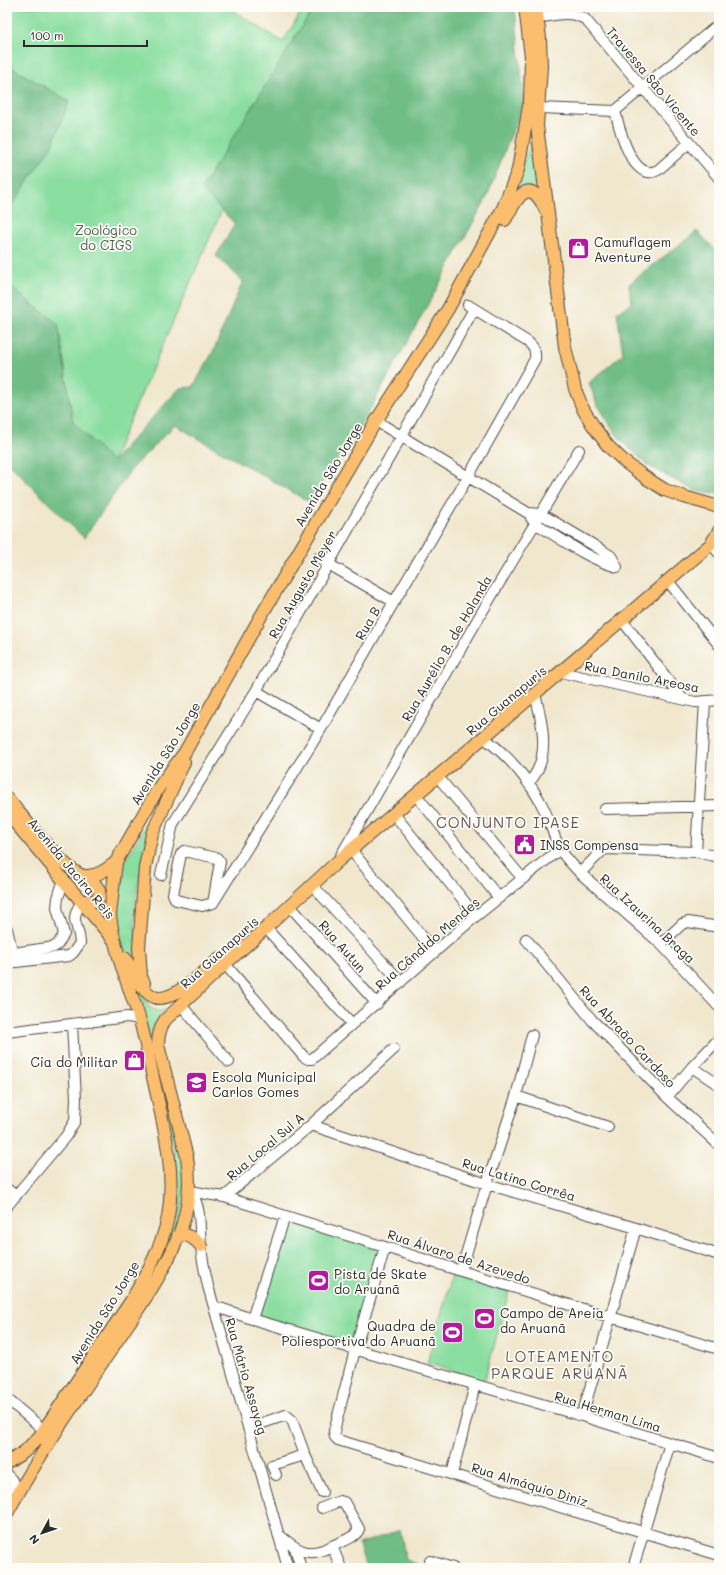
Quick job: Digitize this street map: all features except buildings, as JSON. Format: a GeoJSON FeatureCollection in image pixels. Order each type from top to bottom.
{"type":"FeatureCollection","features":[{"type":"Feature","properties":{"kind":"main road","name":"Avenida São Jorge"},"geometry":{"type":"LineString","coordinates":[[7,1463],[32,1445],[44,1430],[127,1307],[145,1278],[159,1247],[168,1218],[171,1191],[166,1133],[140,1022],[115,942],[110,915],[116,862],[159,787],[185,752],[249,636],[359,449],[448,310],[503,208],[518,170],[530,100],[531,57],[525,7]]}},
{"type":"Feature","properties":{"kind":"main road"},"geometry":{"type":"LineString","coordinates":[[537,12],[541,66],[538,126],[565,347],[575,389],[583,409],[594,427],[608,446],[626,464],[665,490],[719,507]]}},
{"type":"Feature","properties":{"kind":"main road"},"geometry":{"type":"LineString","coordinates":[[359,449],[374,436],[420,366],[518,198],[523,192],[530,192],[536,195],[541,201],[548,216]]}},
{"type":"Feature","properties":{"kind":"main road","name":"Rua Guanapuris"},"geometry":{"type":"LineString","coordinates":[[158,1045],[158,1036],[165,1020],[225,964],[338,861],[668,581],[716,545],[719,531]]}},
{"type":"Feature","properties":{"kind":"main road"},"geometry":{"type":"LineString","coordinates":[[148,993],[141,977],[139,948],[145,867],[152,834],[197,731]]}},
{"type":"Feature","properties":{"kind":"main road","name":"Avenida Jacira Reis"},"geometry":{"type":"LineString","coordinates":[[7,798],[73,871],[85,876],[103,871],[116,862]]}},
{"type":"Feature","properties":{"kind":"main road","name":"Avenida Jacira Reis"},"geometry":{"type":"LineString","coordinates":[[7,813],[64,879],[115,942]]}},
{"type":"Feature","properties":{"kind":"main road"},"geometry":{"type":"LineString","coordinates":[[82,901],[94,901],[99,898],[100,893],[97,886],[85,876]]}},
{"type":"Feature","properties":{"kind":"main road","name":"Rua Guanapuris"},"geometry":{"type":"LineString","coordinates":[[148,993],[153,997],[160,998],[168,997],[177,992],[190,983],[287,902],[312,886]]}},
{"type":"Feature","properties":{"kind":"main road","name":"Avenida São Jorge"},"geometry":{"type":"LineString","coordinates":[[115,942],[140,984],[148,993]]}},
{"type":"Feature","properties":{"kind":"main road","name":"Avenida São Jorge"},"geometry":{"type":"LineString","coordinates":[[7,1513],[52,1438],[152,1286],[171,1252],[185,1214],[190,1191],[187,1157],[158,1045]]}},
{"type":"Feature","properties":{"kind":"main road"},"geometry":{"type":"LineString","coordinates":[[178,1235],[191,1237],[201,1246]]}},
{"type":"Feature","properties":{"kind":"street","name":"Travessa São Vicente"},"geometry":{"type":"LineString","coordinates":[[537,12],[570,13],[585,19],[719,178]]}},
{"type":"Feature","properties":{"kind":"street"},"geometry":{"type":"LineString","coordinates":[[539,108],[615,111],[719,24]]}},
{"type":"Feature","properties":{"kind":"street"},"geometry":{"type":"LineString","coordinates":[[615,111],[629,154],[636,164],[645,171],[654,172],[658,170],[689,142]]}},
{"type":"Feature","properties":{"kind":"street","name":"Rua Augusto Meyer"},"geometry":{"type":"LineString","coordinates":[[160,875],[173,824],[256,691],[402,436],[471,307],[528,342],[536,353]]}},
{"type":"Feature","properties":{"kind":"street","name":"Rua B"},"geometry":{"type":"LineString","coordinates":[[213,903],[321,729],[468,477],[535,359],[536,353]]}},
{"type":"Feature","properties":{"kind":"street"},"geometry":{"type":"LineString","coordinates":[[381,424],[528,513],[535,523],[606,564],[617,567],[610,556],[541,514],[528,513]]}},
{"type":"Feature","properties":{"kind":"street","name":"Rua Aurélio B. de Holanda"},"geometry":{"type":"LineString","coordinates":[[338,861],[482,612],[579,450]]}},
{"type":"Feature","properties":{"kind":"street"},"geometry":{"type":"LineString","coordinates":[[318,558],[394,602]]}},
{"type":"Feature","properties":{"kind":"street"},"geometry":{"type":"LineString","coordinates":[[668,581],[719,645]]}},
{"type":"Feature","properties":{"kind":"street"},"geometry":{"type":"LineString","coordinates":[[622,620],[682,698]]}},
{"type":"Feature","properties":{"kind":"street","name":"Rua Danilo Areosa"},"geometry":{"type":"LineString","coordinates":[[560,672],[696,702],[719,700]]}},
{"type":"Feature","properties":{"kind":"street"},"geometry":{"type":"LineString","coordinates":[[256,691],[321,729]]}},
{"type":"Feature","properties":{"kind":"street"},"geometry":{"type":"LineString","coordinates":[[528,783],[536,773],[543,750],[542,722],[534,694]]}},
{"type":"Feature","properties":{"kind":"street"},"geometry":{"type":"LineString","coordinates":[[696,852],[700,806],[705,702]]}},
{"type":"Feature","properties":{"kind":"street","name":"Rua Izaurina Braga"},"geometry":{"type":"LineString","coordinates":[[484,738],[503,754],[528,783],[544,808],[560,849],[568,860],[580,873],[661,944],[719,1006]]}},
{"type":"Feature","properties":{"kind":"street"},"geometry":{"type":"LineString","coordinates":[[438,776],[523,879]]}},
{"type":"Feature","properties":{"kind":"street"},"geometry":{"type":"LineString","coordinates":[[416,795],[499,898]]}},
{"type":"Feature","properties":{"kind":"street"},"geometry":{"type":"LineString","coordinates":[[605,809],[719,806]]}},
{"type":"Feature","properties":{"kind":"street"},"geometry":{"type":"LineString","coordinates":[[394,814],[476,916]]}},
{"type":"Feature","properties":{"kind":"street","name":"Rua Cândido Mendes"},"geometry":{"type":"LineString","coordinates":[[225,964],[304,1057],[312,1059],[377,1004],[476,916],[560,849]]}},
{"type":"Feature","properties":{"kind":"street"},"geometry":{"type":"LineString","coordinates":[[580,873],[603,850],[608,849],[696,852],[719,857]]}},
{"type":"Feature","properties":{"kind":"street"},"geometry":{"type":"LineString","coordinates":[[351,850],[436,952]]}},
{"type":"Feature","properties":{"kind":"street"},"geometry":{"type":"LineString","coordinates":[[184,852],[217,858],[220,862],[213,903],[202,906],[176,900],[173,894],[181,854],[184,852]]}},
{"type":"Feature","properties":{"kind":"street"},"geometry":{"type":"LineString","coordinates":[[64,879],[58,898],[57,908],[64,934],[78,947]]}},
{"type":"Feature","properties":{"kind":"street"},"geometry":{"type":"LineString","coordinates":[[312,886],[401,982]]}},
{"type":"Feature","properties":{"kind":"street"},"geometry":{"type":"LineString","coordinates":[[10,958],[69,956],[80,943],[74,917],[82,901]]}},
{"type":"Feature","properties":{"kind":"street","name":"Rua Autun"},"geometry":{"type":"LineString","coordinates":[[290,906],[377,1004]]}},
{"type":"Feature","properties":{"kind":"street"},"geometry":{"type":"LineString","coordinates":[[661,944],[682,924],[688,922],[719,927]]}},
{"type":"Feature","properties":{"kind":"street"},"geometry":{"type":"LineString","coordinates":[[266,928],[352,1024]]}},
{"type":"Feature","properties":{"kind":"street"},"geometry":{"type":"LineString","coordinates":[[7,930],[10,958]]}},
{"type":"Feature","properties":{"kind":"street"},"geometry":{"type":"LineString","coordinates":[[10,958],[54,947],[58,944],[64,934]]}},
{"type":"Feature","properties":{"kind":"street","name":"Rua Abraão Cardoso"},"geometry":{"type":"LineString","coordinates":[[526,939],[592,1020],[667,1097],[719,1145]]}},
{"type":"Feature","properties":{"kind":"street"},"geometry":{"type":"LineString","coordinates":[[181,1005],[230,1062]]}},
{"type":"Feature","properties":{"kind":"street"},"geometry":{"type":"LineString","coordinates":[[7,1032],[131,1017],[140,1022]]}},
{"type":"Feature","properties":{"kind":"street"},"geometry":{"type":"LineString","coordinates":[[7,1206],[66,1136],[75,1121],[76,1106],[72,1024]]}},
{"type":"Feature","properties":{"kind":"street"},"geometry":{"type":"LineString","coordinates":[[461,1271],[487,1184],[516,1096],[532,1035]]}},
{"type":"Feature","properties":{"kind":"street"},"geometry":{"type":"LineString","coordinates":[[667,1097],[692,1067],[719,1039]]}},
{"type":"Feature","properties":{"kind":"street","name":"Rua Local Sul A"},"geometry":{"type":"LineString","coordinates":[[224,1197],[311,1125],[394,1049]]}},
{"type":"Feature","properties":{"kind":"street"},"geometry":{"type":"LineString","coordinates":[[692,1067],[719,1085]]}},
{"type":"Feature","properties":{"kind":"street"},"geometry":{"type":"LineString","coordinates":[[516,1096],[608,1127]]}},
{"type":"Feature","properties":{"kind":"street","name":"Rua Latino Corrêa"},"geometry":{"type":"LineString","coordinates":[[311,1125],[487,1184],[636,1228],[719,1256]]}},
{"type":"Feature","properties":{"kind":"street"},"geometry":{"type":"LineString","coordinates":[[7,1189],[16,1196]]}},
{"type":"Feature","properties":{"kind":"street","name":"Rua Álvaro de Azevedo"},"geometry":{"type":"LineString","coordinates":[[190,1191],[224,1197],[573,1306],[719,1349]]}},
{"type":"Feature","properties":{"kind":"street","name":"Rua Mário Assayag"},"geometry":{"type":"LineString","coordinates":[[190,1191],[198,1208],[204,1268],[288,1568]]}},
{"type":"Feature","properties":{"kind":"street"},"geometry":{"type":"LineString","coordinates":[[252,1319],[285,1216]]}},
{"type":"Feature","properties":{"kind":"street"},"geometry":{"type":"LineString","coordinates":[[582,1416],[636,1228]]}},
{"type":"Feature","properties":{"kind":"street"},"geometry":{"type":"LineString","coordinates":[[355,1350],[385,1247]]}},
{"type":"Feature","properties":{"kind":"street","name":"Rua Herman Lima"},"geometry":{"type":"LineString","coordinates":[[214,1306],[252,1319],[719,1458]]}},
{"type":"Feature","properties":{"kind":"street","name":"Rua Almáquio Diniz"},"geometry":{"type":"LineString","coordinates":[[355,1350],[334,1431],[335,1437],[338,1440],[719,1555]]}},
{"type":"Feature","properties":{"kind":"street"},"geometry":{"type":"LineString","coordinates":[[452,1474],[475,1385]]}},
{"type":"Feature","properties":{"kind":"street"},"geometry":{"type":"LineString","coordinates":[[7,1398],[44,1430]]}},
{"type":"Feature","properties":{"kind":"street"},"geometry":{"type":"LineString","coordinates":[[248,1428],[286,1415],[292,1420],[305,1455],[322,1492]]}},
{"type":"Feature","properties":{"kind":"street"},"geometry":{"type":"LineString","coordinates":[[633,1568],[670,1443]]}},
{"type":"Feature","properties":{"kind":"street"},"geometry":{"type":"LineString","coordinates":[[276,1475],[272,1465],[305,1455]]}},
{"type":"Feature","properties":{"kind":"street"},"geometry":{"type":"LineString","coordinates":[[7,1475],[16,1486],[17,1495]]}},
{"type":"Feature","properties":{"kind":"street"},"geometry":{"type":"LineString","coordinates":[[278,1534],[295,1548],[308,1553],[326,1549],[354,1536],[357,1533],[359,1529],[344,1502],[340,1501],[322,1508]]}},
{"type":"Feature","properties":{"kind":"street"},"geometry":{"type":"LineString","coordinates":[[332,1546],[341,1568]]}},
{"type":"Feature","properties":{"kind":"street"},"geometry":{"type":"LineString","coordinates":[[295,1548],[301,1568]]}},
{"type":"Feature","properties":{"kind":"street"},"geometry":{"type":"LineString","coordinates":[[430,1561],[453,1568]]}},
{"type":"Feature","properties":{"kind":"green space","name":"Zoológico do CIGS"},"geometry":{"type":"Polygon","coordinates":[[[7,7],[134,7],[138,9],[147,7],[227,7],[283,42],[304,7],[321,7],[293,48],[112,461],[73,422],[58,324],[7,285],[7,213],[53,143],[69,101],[7,65],[7,7]]]}},
{"type":"Feature","properties":{"kind":"green space"},"geometry":{"type":"Polygon","coordinates":[[[314,7],[515,7],[524,102],[486,199],[367,415],[309,502],[175,425],[133,467],[84,538],[7,462],[7,285],[58,324],[73,422],[112,461],[180,388],[193,387],[214,350],[243,281],[216,256],[235,224],[201,189],[314,7]]]}},
{"type":"Feature","properties":{"kind":"green space"},"geometry":{"type":"Polygon","coordinates":[[[7,65],[69,101],[53,143],[7,213],[7,65]]]}},
{"type":"Feature","properties":{"kind":"green space"},"geometry":{"type":"Polygon","coordinates":[[[535,132],[542,197],[527,188],[518,189],[504,215],[535,132]]]}},
{"type":"Feature","properties":{"kind":"green space"},"geometry":{"type":"Polygon","coordinates":[[[697,231],[719,254],[719,494],[695,491],[647,465],[618,437],[597,404],[589,383],[623,354],[617,312],[631,304],[629,284],[697,231]]]}},
{"type":"Feature","properties":{"kind":"green space"},"geometry":{"type":"Polygon","coordinates":[[[171,779],[147,848],[137,890],[135,923],[140,978],[121,944],[115,915],[120,871],[171,779]]]}},
{"type":"Feature","properties":{"kind":"green space"},"geometry":{"type":"Polygon","coordinates":[[[128,970],[150,1008],[157,1011],[165,1010],[157,1021],[153,1039],[180,1145],[184,1180],[182,1205],[177,1228],[154,1274],[152,1273],[175,1195],[173,1145],[128,970]]]}},
{"type":"Feature","properties":{"kind":"green space"},"geometry":{"type":"Polygon","coordinates":[[[288,1220],[380,1249],[353,1345],[257,1316],[288,1220]]]}},
{"type":"Feature","properties":{"kind":"green space"},"geometry":{"type":"Polygon","coordinates":[[[453,1273],[509,1292],[484,1382],[427,1363],[453,1273]]]}},
{"type":"Feature","properties":{"kind":"green space"},"geometry":{"type":"Polygon","coordinates":[[[400,1530],[406,1560],[430,1568],[366,1568],[359,1544],[400,1530]]]}},
{"type":"Feature","properties":{"kind":"place","name":"Camuflagem Aventure"},"geometry":{"type":"Point","coordinates":[579,248]}},
{"type":"Feature","properties":{"kind":"place","name":"INSS Compensa"},"geometry":{"type":"Point","coordinates":[524,844]}},
{"type":"Feature","properties":{"kind":"place","name":"Cia do Militar"},"geometry":{"type":"Point","coordinates":[134,1061]}},
{"type":"Feature","properties":{"kind":"place","name":"Escola Municipal Carlos Gomes"},"geometry":{"type":"Point","coordinates":[196,1083]}},
{"type":"Feature","properties":{"kind":"place","name":"Pista de Skate do Aruanã"},"geometry":{"type":"Point","coordinates":[319,1280]}},
{"type":"Feature","properties":{"kind":"place","name":"Campo de Areia do Aruanã"},"geometry":{"type":"Point","coordinates":[484,1319]}},
{"type":"Feature","properties":{"kind":"place","name":"Quadra de Poliesportiva do Aruanã"},"geometry":{"type":"Point","coordinates":[452,1332]}},
{"type":"Feature","properties":{"kind":"district","name":"CONJUNTO IPASE"},"geometry":{"type":"Point","coordinates":[508,822]}},
{"type":"Feature","properties":{"kind":"district","name":"LOTEAMENTO PARQUE ARUANÃ"},"geometry":{"type":"Point","coordinates":[560,1364]}}]}
